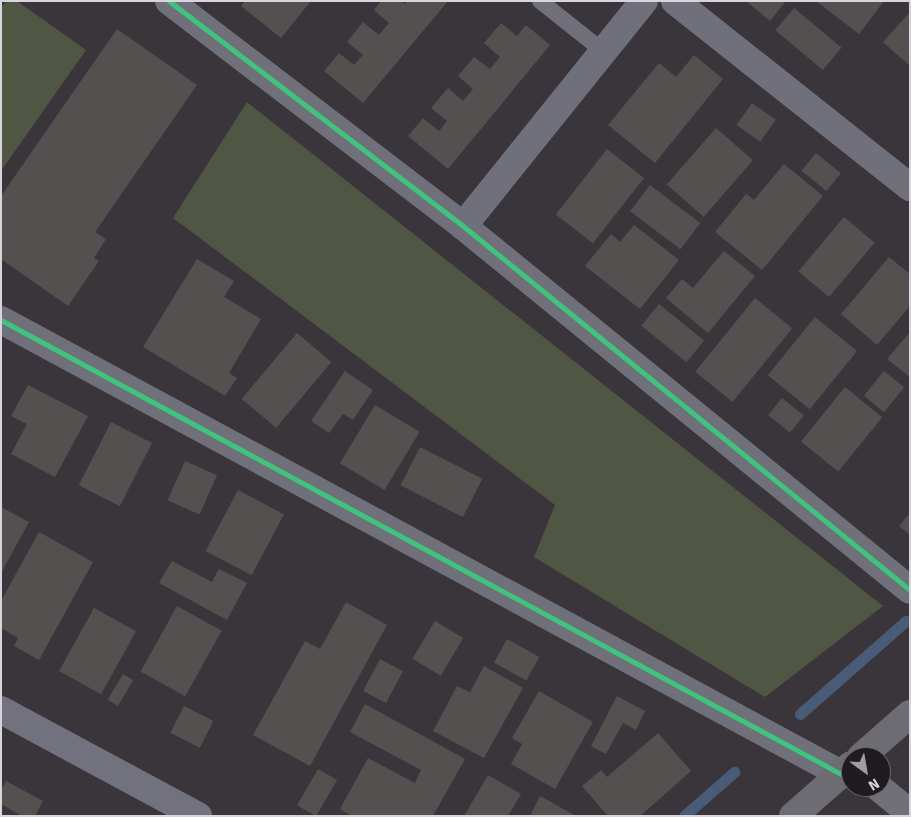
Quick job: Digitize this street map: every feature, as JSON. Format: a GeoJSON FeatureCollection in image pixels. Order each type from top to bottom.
{"type":"FeatureCollection","features":[{"type":"Feature","properties":{"kind":"highway"},"geometry":{"type":"LineString","coordinates":[[873,747],[910,714]]}},
{"type":"Feature","properties":{"kind":"highway"},"geometry":{"type":"LineString","coordinates":[[793,816],[841,775]]}},
{"type":"Feature","properties":{"kind":"street"},"geometry":{"type":"LineString","coordinates":[[170,1],[463,226],[910,590]]}},
{"type":"Feature","properties":{"kind":"street"},"geometry":{"type":"LineString","coordinates":[[463,226],[644,1]]}},
{"type":"Feature","properties":{"kind":"street"},"geometry":{"type":"LineString","coordinates":[[675,1],[910,187]]}},
{"type":"Feature","properties":{"kind":"street"},"geometry":{"type":"LineString","coordinates":[[1,320],[841,761]]}},
{"type":"Feature","properties":{"kind":"street"},"geometry":{"type":"LineString","coordinates":[[1,710],[198,816]]}},
{"type":"Feature","properties":{"kind":"street"},"geometry":{"type":"LineString","coordinates":[[890,797],[910,813]]}},
{"type":"Feature","properties":{"kind":"lane"},"geometry":{"type":"LineString","coordinates":[[540,1],[604,51]]}},
{"type":"Feature","properties":{"kind":"green space"},"geometry":{"type":"Polygon","coordinates":[[[7,1],[17,1],[86,50],[1,171],[1,7],[7,1]]]}},
{"type":"Feature","properties":{"kind":"green space"},"geometry":{"type":"Polygon","coordinates":[[[247,102],[883,606],[765,697],[534,557],[555,505],[173,218],[247,102]]]}},
{"type":"Feature","properties":{"kind":"building"},"geometry":{"type":"Polygon","coordinates":[[[245,1],[311,1],[281,38],[241,6],[245,1]]]}},
{"type":"Feature","properties":{"kind":"building"},"geometry":{"type":"Polygon","coordinates":[[[381,1],[402,1],[405,4],[407,1],[448,1],[363,103],[324,71],[339,53],[354,65],[363,55],[347,42],[363,22],[379,35],[389,23],[374,10],[381,1]]]}},
{"type":"Feature","properties":{"kind":"building"},"geometry":{"type":"Polygon","coordinates":[[[746,1],[786,1],[770,21],[746,1]]]}},
{"type":"Feature","properties":{"kind":"building"},"geometry":{"type":"Polygon","coordinates":[[[816,1],[884,1],[859,34],[816,1]]]}},
{"type":"Feature","properties":{"kind":"building"},"geometry":{"type":"Polygon","coordinates":[[[794,8],[841,48],[823,70],[775,30],[794,8]]]}},
{"type":"Feature","properties":{"kind":"building"},"geometry":{"type":"Polygon","coordinates":[[[910,12],[910,66],[883,42],[910,12]]]}},
{"type":"Feature","properties":{"kind":"building"},"geometry":{"type":"Polygon","coordinates":[[[501,23],[517,36],[526,25],[550,45],[448,169],[408,136],[423,118],[439,131],[447,121],[431,108],[448,88],[463,101],[473,89],[458,76],[474,57],[490,69],[500,57],[484,43],[501,23]]]}},
{"type":"Feature","properties":{"kind":"building"},"geometry":{"type":"Polygon","coordinates":[[[117,29],[197,85],[95,232],[106,239],[94,258],[99,261],[68,306],[1,259],[1,196],[117,29]]]}},
{"type":"Feature","properties":{"kind":"building"},"geometry":{"type":"Polygon","coordinates":[[[694,55],[723,79],[655,163],[608,125],[659,63],[676,77],[694,55]]]}},
{"type":"Feature","properties":{"kind":"building"},"geometry":{"type":"Polygon","coordinates":[[[752,103],[776,120],[760,142],[737,125],[752,103]]]}},
{"type":"Feature","properties":{"kind":"building"},"geometry":{"type":"Polygon","coordinates":[[[716,128],[753,160],[704,217],[667,185],[716,128]]]}},
{"type":"Feature","properties":{"kind":"building"},"geometry":{"type":"Polygon","coordinates":[[[607,149],[644,178],[593,243],[556,214],[607,149]]]}},
{"type":"Feature","properties":{"kind":"building"},"geometry":{"type":"Polygon","coordinates":[[[816,153],[841,173],[826,191],[802,171],[816,153]]]}},
{"type":"Feature","properties":{"kind":"building"},"geometry":{"type":"Polygon","coordinates":[[[784,164],[823,196],[762,270],[715,232],[746,194],[754,200],[784,164]]]}},
{"type":"Feature","properties":{"kind":"building"},"geometry":{"type":"Polygon","coordinates":[[[650,185],[700,223],[680,249],[630,211],[650,185]]]}},
{"type":"Feature","properties":{"kind":"building"},"geometry":{"type":"Polygon","coordinates":[[[844,217],[875,243],[829,297],[798,271],[844,217]]]}},
{"type":"Feature","properties":{"kind":"building"},"geometry":{"type":"Polygon","coordinates":[[[634,225],[679,260],[640,309],[585,266],[611,234],[620,242],[634,225]]]}},
{"type":"Feature","properties":{"kind":"building"},"geometry":{"type":"Polygon","coordinates":[[[724,251],[755,276],[708,333],[666,298],[682,279],[693,288],[724,251]]]}},
{"type":"Feature","properties":{"kind":"building"},"geometry":{"type":"Polygon","coordinates":[[[889,257],[910,274],[910,306],[877,345],[841,314],[889,257]]]}},
{"type":"Feature","properties":{"kind":"building"},"geometry":{"type":"Polygon","coordinates":[[[197,259],[234,281],[224,297],[261,319],[229,373],[237,378],[225,396],[143,347],[197,259]]]}},
{"type":"Feature","properties":{"kind":"building"},"geometry":{"type":"Polygon","coordinates":[[[755,298],[792,328],[733,402],[695,372],[755,298]]]}},
{"type":"Feature","properties":{"kind":"building"},"geometry":{"type":"Polygon","coordinates":[[[659,304],[704,341],[686,362],[641,326],[659,304]]]}},
{"type":"Feature","properties":{"kind":"building"},"geometry":{"type":"Polygon","coordinates":[[[815,317],[857,351],[810,409],[768,375],[815,317]]]}},
{"type":"Feature","properties":{"kind":"building"},"geometry":{"type":"Polygon","coordinates":[[[910,332],[910,377],[887,359],[910,332]]]}},
{"type":"Feature","properties":{"kind":"building"},"geometry":{"type":"Polygon","coordinates":[[[297,333],[331,362],[276,428],[242,399],[297,333]]]}},
{"type":"Feature","properties":{"kind":"building"},"geometry":{"type":"Polygon","coordinates":[[[345,371],[373,390],[353,420],[343,414],[329,433],[311,421],[345,371]]]}},
{"type":"Feature","properties":{"kind":"building"},"geometry":{"type":"Polygon","coordinates":[[[884,371],[904,387],[884,412],[864,396],[884,371]]]}},
{"type":"Feature","properties":{"kind":"building"},"geometry":{"type":"Polygon","coordinates":[[[28,385],[88,416],[55,477],[11,454],[27,424],[11,416],[28,385]]]}},
{"type":"Feature","properties":{"kind":"building"},"geometry":{"type":"Polygon","coordinates":[[[845,387],[882,417],[838,472],[801,441],[845,387]]]}},
{"type":"Feature","properties":{"kind":"building"},"geometry":{"type":"Polygon","coordinates":[[[782,398],[804,416],[790,433],[768,415],[782,398]]]}},
{"type":"Feature","properties":{"kind":"building"},"geometry":{"type":"Polygon","coordinates":[[[375,405],[420,432],[385,490],[340,463],[375,405]]]}},
{"type":"Feature","properties":{"kind":"building"},"geometry":{"type":"Polygon","coordinates":[[[111,422],[152,443],[120,506],[79,485],[111,422]]]}},
{"type":"Feature","properties":{"kind":"building"},"geometry":{"type":"Polygon","coordinates":[[[420,447],[482,479],[463,517],[400,485],[420,447]]]}},
{"type":"Feature","properties":{"kind":"building"},"geometry":{"type":"Polygon","coordinates":[[[185,461],[217,475],[199,515],[168,500],[185,461]]]}},
{"type":"Feature","properties":{"kind":"building"},"geometry":{"type":"Polygon","coordinates":[[[238,490],[284,514],[252,575],[206,551],[238,490]]]}},
{"type":"Feature","properties":{"kind":"building"},"geometry":{"type":"Polygon","coordinates":[[[1,507],[29,522],[1,573],[1,507]]]}},
{"type":"Feature","properties":{"kind":"building"},"geometry":{"type":"Polygon","coordinates":[[[910,513],[910,535],[899,526],[910,513]]]}},
{"type":"Feature","properties":{"kind":"building"},"geometry":{"type":"Polygon","coordinates":[[[39,532],[93,562],[39,660],[14,646],[18,638],[1,628],[1,601],[39,532]]]}},
{"type":"Feature","properties":{"kind":"building"},"geometry":{"type":"Polygon","coordinates":[[[172,561],[212,582],[219,569],[247,583],[227,620],[159,583],[172,561]]]}},
{"type":"Feature","properties":{"kind":"building"},"geometry":{"type":"Polygon","coordinates":[[[346,602],[387,625],[310,766],[253,735],[305,641],[320,649],[346,602]]]}},
{"type":"Feature","properties":{"kind":"building"},"geometry":{"type":"Polygon","coordinates":[[[177,606],[222,631],[185,696],[141,672],[177,606]]]}},
{"type":"Feature","properties":{"kind":"building"},"geometry":{"type":"Polygon","coordinates":[[[94,608],[136,631],[101,694],[59,671],[94,608]]]}},
{"type":"Feature","properties":{"kind":"building"},"geometry":{"type":"Polygon","coordinates":[[[435,621],[463,638],[441,676],[412,659],[435,621]]]}},
{"type":"Feature","properties":{"kind":"building"},"geometry":{"type":"Polygon","coordinates":[[[507,639],[539,657],[526,681],[494,663],[507,639]]]}},
{"type":"Feature","properties":{"kind":"building"},"geometry":{"type":"Polygon","coordinates":[[[380,659],[403,671],[386,703],[363,691],[380,659]]]}},
{"type":"Feature","properties":{"kind":"building"},"geometry":{"type":"Polygon","coordinates":[[[484,666],[523,688],[484,758],[433,731],[457,686],[470,692],[484,666]]]}},
{"type":"Feature","properties":{"kind":"building"},"geometry":{"type":"Polygon","coordinates":[[[123,674],[133,680],[118,706],[108,700],[123,674]]]}},
{"type":"Feature","properties":{"kind":"building"},"geometry":{"type":"Polygon","coordinates":[[[539,691],[593,722],[555,789],[511,764],[522,744],[512,738],[539,691]]]}},
{"type":"Feature","properties":{"kind":"building"},"geometry":{"type":"Polygon","coordinates":[[[617,696],[645,711],[636,730],[623,723],[606,754],[591,746],[617,696]]]}},
{"type":"Feature","properties":{"kind":"building"},"geometry":{"type":"Polygon","coordinates":[[[365,704],[465,759],[433,816],[352,816],[340,809],[368,758],[415,783],[421,770],[350,732],[365,704]]]}},
{"type":"Feature","properties":{"kind":"building"},"geometry":{"type":"Polygon","coordinates":[[[184,706],[213,721],[200,748],[170,733],[184,706]]]}},
{"type":"Feature","properties":{"kind":"building"},"geometry":{"type":"Polygon","coordinates":[[[658,733],[691,771],[640,816],[608,816],[582,786],[601,770],[607,777],[658,733]]]}},
{"type":"Feature","properties":{"kind":"building"},"geometry":{"type":"Polygon","coordinates":[[[318,769],[337,780],[316,816],[297,805],[318,769]]]}},
{"type":"Feature","properties":{"kind":"building"},"geometry":{"type":"Polygon","coordinates":[[[488,775],[521,794],[508,816],[464,816],[488,775]]]}},
{"type":"Feature","properties":{"kind":"building"},"geometry":{"type":"Polygon","coordinates":[[[6,781],[43,801],[35,816],[22,816],[1,804],[1,790],[6,781]]]}},
{"type":"Feature","properties":{"kind":"building"},"geometry":{"type":"Polygon","coordinates":[[[540,796],[576,816],[530,816],[540,796]]]}},
{"type":"Feature","properties":{"kind":"waterway"},"geometry":{"type":"LineString","coordinates":[[800,714],[906,621]]}},
{"type":"Feature","properties":{"kind":"waterway"},"geometry":{"type":"LineString","coordinates":[[684,816],[734,772]]}},
{"type":"Feature","properties":{"kind":"cycle path"},"geometry":{"type":"LineString","coordinates":[[169,1],[463,226],[910,590]]}},
{"type":"Feature","properties":{"kind":"cycle path"},"geometry":{"type":"LineString","coordinates":[[1,320],[841,774]]}}]}
